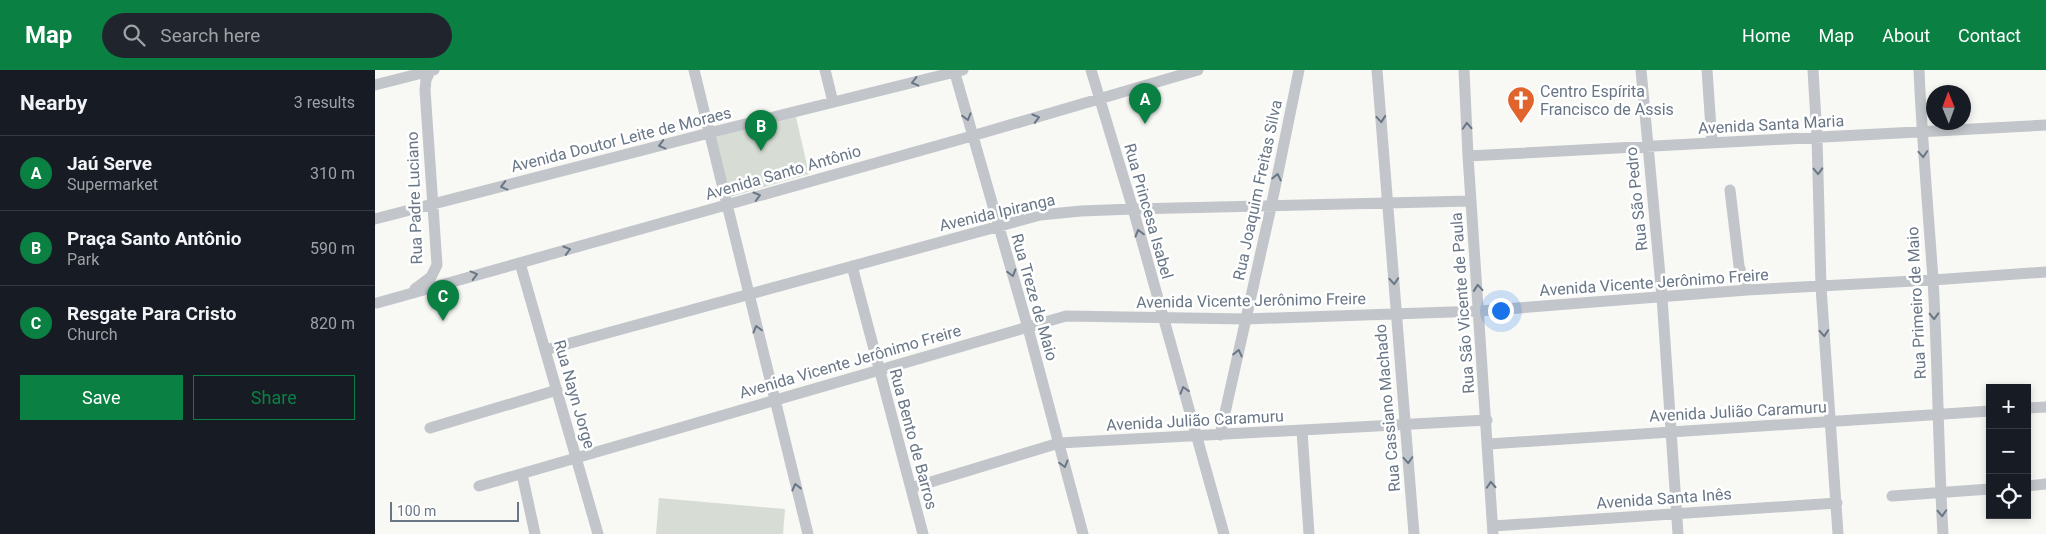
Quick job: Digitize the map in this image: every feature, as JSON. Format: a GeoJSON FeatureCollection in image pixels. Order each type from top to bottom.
{"type":"FeatureCollection","features":[{"type":"Feature","properties":{"kind":"street"},"geometry":{"type":"LineString","coordinates":[[694,70],[808,534]]}},
{"type":"Feature","properties":{"kind":"street"},"geometry":{"type":"LineString","coordinates":[[825,70],[833,102]]}},
{"type":"Feature","properties":{"kind":"street","name":"Rua Princesa Isabel"},"geometry":{"type":"LineString","coordinates":[[1091,70],[1133,209],[1224,534]]}},
{"type":"Feature","properties":{"kind":"street","name":"Avenida Santo Antônio"},"geometry":{"type":"LineString","coordinates":[[377,303],[972,136],[1198,70]]}},
{"type":"Feature","properties":{"kind":"street","name":"Rua Joaquim Freitas Silva"},"geometry":{"type":"LineString","coordinates":[[1220,434],[1271,207],[1299,70]]}},
{"type":"Feature","properties":{"kind":"street","name":"Rua Cassiano Machado"},"geometry":{"type":"LineString","coordinates":[[1377,70],[1414,534]]}},
{"type":"Feature","properties":{"kind":"street","name":"Rua São Vicente de Paula"},"geometry":{"type":"LineString","coordinates":[[1464,70],[1493,530]]}},
{"type":"Feature","properties":{"kind":"street","name":"Rua São Pedro"},"geometry":{"type":"LineString","coordinates":[[1641,70],[1661,297],[1678,534]]}},
{"type":"Feature","properties":{"kind":"street"},"geometry":{"type":"LineString","coordinates":[[1707,70],[1712,143]]}},
{"type":"Feature","properties":{"kind":"street"},"geometry":{"type":"LineString","coordinates":[[1813,70],[1821,287],[1838,534]]}},
{"type":"Feature","properties":{"kind":"street","name":"Rua Primeiro de Maio"},"geometry":{"type":"LineString","coordinates":[[1919,70],[1933,280],[1943,534]]}},
{"type":"Feature","properties":{"kind":"street"},"geometry":{"type":"LineString","coordinates":[[375,85],[414,72],[432,71]]}},
{"type":"Feature","properties":{"kind":"street","name":"Rua Padre Luciano"},"geometry":{"type":"LineString","coordinates":[[410,293],[431,277],[437,265],[425,90],[426,80],[432,71]]}},
{"type":"Feature","properties":{"kind":"street","name":"Avenida Doutor Leite de Moraes"},"geometry":{"type":"LineString","coordinates":[[375,219],[957,71]]}},
{"type":"Feature","properties":{"kind":"street","name":"Rua Treze de Maio"},"geometry":{"type":"LineString","coordinates":[[957,71],[972,136],[1083,534]]}},
{"type":"Feature","properties":{"kind":"street"},"geometry":{"type":"LineString","coordinates":[[414,72],[425,90]]}},
{"type":"Feature","properties":{"kind":"street","name":"Avenida Santa Maria"},"geometry":{"type":"LineString","coordinates":[[1468,156],[2046,124]]}},
{"type":"Feature","properties":{"kind":"street"},"geometry":{"type":"LineString","coordinates":[[1730,190],[1739,266],[1747,290]]}},
{"type":"Feature","properties":{"kind":"street","name":"Avenida Ipiranga"},"geometry":{"type":"LineString","coordinates":[[545,350],[1040,215],[1133,209],[1471,201]]}},
{"type":"Feature","properties":{"kind":"street","name":"Rua Nayn Jorge"},"geometry":{"type":"LineString","coordinates":[[521,263],[598,534]]}},
{"type":"Feature","properties":{"kind":"street"},"geometry":{"type":"LineString","coordinates":[[437,265],[441,278],[448,282]]}},
{"type":"Feature","properties":{"kind":"street","name":"Rua Bento de Barros"},"geometry":{"type":"LineString","coordinates":[[852,266],[923,534]]}},
{"type":"Feature","properties":{"kind":"street"},"geometry":{"type":"LineString","coordinates":[[1732,292],[1739,266]]}},
{"type":"Feature","properties":{"kind":"street","name":"Avenida Vicente Jerônimo Freire"},"geometry":{"type":"LineString","coordinates":[[479,486],[1066,316],[1246,319],[1480,312],[1747,290],[2046,272]]}},
{"type":"Feature","properties":{"kind":"street"},"geometry":{"type":"LineString","coordinates":[[430,428],[557,390]]}},
{"type":"Feature","properties":{"kind":"street"},"geometry":{"type":"LineString","coordinates":[[2031,408],[2046,407]]}},
{"type":"Feature","properties":{"kind":"street","name":"Avenida Julião Caramuru"},"geometry":{"type":"LineString","coordinates":[[1489,444],[1986,411]]}},
{"type":"Feature","properties":{"kind":"street","name":"Avenida Julião Caramuru"},"geometry":{"type":"LineString","coordinates":[[911,488],[1059,443],[1405,426],[1487,420]]}},
{"type":"Feature","properties":{"kind":"street"},"geometry":{"type":"LineString","coordinates":[[1302,431],[1309,534]]}},
{"type":"Feature","properties":{"kind":"street"},"geometry":{"type":"LineString","coordinates":[[522,474],[535,534]]}},
{"type":"Feature","properties":{"kind":"street"},"geometry":{"type":"LineString","coordinates":[[2031,486],[2046,484]]}},
{"type":"Feature","properties":{"kind":"street"},"geometry":{"type":"LineString","coordinates":[[1892,496],[1986,489]]}},
{"type":"Feature","properties":{"kind":"street","name":"Avenida Santa Inês"},"geometry":{"type":"LineString","coordinates":[[1493,530],[1677,513],[1837,503]]}},
{"type":"Feature","properties":{"kind":"shaded area"},"geometry":{"type":"Polygon","coordinates":[[[796,117],[809,174],[730,197],[715,137],[796,117]]]}},
{"type":"Feature","properties":{"kind":"shaded area"},"geometry":{"type":"Polygon","coordinates":[[[659,498],[785,509],[783,534],[656,534],[659,498]]]}},
{"type":"Feature","properties":{"kind":"place","name":"Jaú Serve"},"geometry":{"type":"Point","coordinates":[1145,124]}},
{"type":"Feature","properties":{"kind":"place","name":"Centro Espírita Francisco de Assis"},"geometry":{"type":"Point","coordinates":[1521,124]}},
{"type":"Feature","properties":{"kind":"place","name":"Praça Santo Antônio"},"geometry":{"type":"Point","coordinates":[761,151]}},
{"type":"Feature","properties":{"kind":"place","name":"Resgate Para Cristo"},"geometry":{"type":"Point","coordinates":[443,321]}}]}
